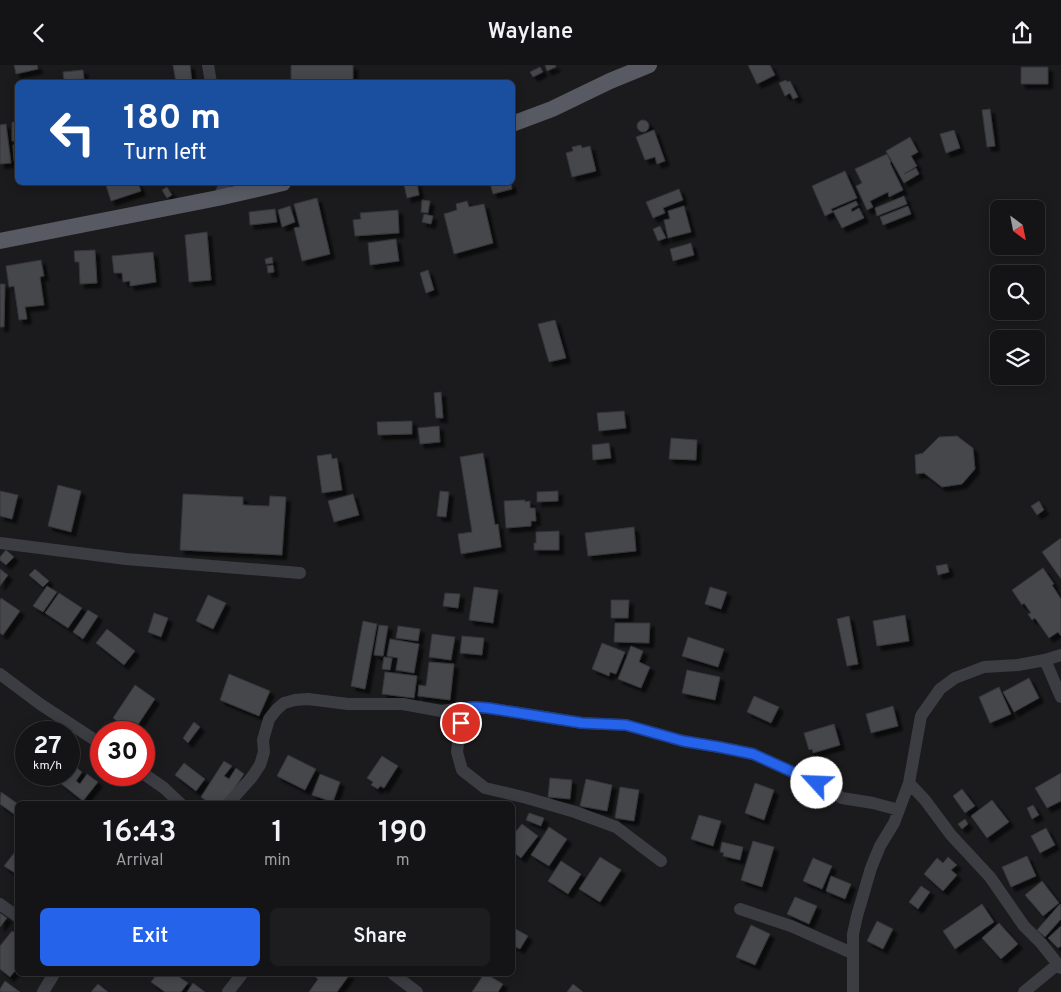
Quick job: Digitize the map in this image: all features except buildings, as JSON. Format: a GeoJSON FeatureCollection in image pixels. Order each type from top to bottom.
{"type":"FeatureCollection","features":[{"type":"Feature","properties":{"kind":"main road"},"geometry":{"type":"LineString","coordinates":[[515,123],[552,109],[610,81],[649,65]]}},
{"type":"Feature","properties":{"kind":"main road"},"geometry":{"type":"LineString","coordinates":[[0,241],[218,198],[273,185]]}},
{"type":"Feature","properties":{"kind":"street"},"geometry":{"type":"LineString","coordinates":[[208,65],[211,80]]}},
{"type":"Feature","properties":{"kind":"street"},"geometry":{"type":"LineString","coordinates":[[218,198],[225,185]]}},
{"type":"Feature","properties":{"kind":"street"},"geometry":{"type":"LineString","coordinates":[[0,543],[126,559],[300,573]]}},
{"type":"Feature","properties":{"kind":"street"},"geometry":{"type":"LineString","coordinates":[[853,992],[853,935],[865,887],[880,846],[894,823],[909,783],[921,716],[940,689],[955,678],[984,667],[1018,665],[1061,655]]}},
{"type":"Feature","properties":{"kind":"street"},"geometry":{"type":"LineString","coordinates":[[1045,660],[1061,697]]}},
{"type":"Feature","properties":{"kind":"street"},"geometry":{"type":"LineString","coordinates":[[0,674],[40,704],[90,737]]}},
{"type":"Feature","properties":{"kind":"street"},"geometry":{"type":"LineString","coordinates":[[231,801],[260,765],[264,752],[263,741],[269,719],[284,703],[308,699],[348,704],[403,704],[441,711],[474,707],[488,708],[582,723],[626,725],[683,741],[753,754],[817,783],[842,798],[899,809]]}},
{"type":"Feature","properties":{"kind":"street"},"geometry":{"type":"LineString","coordinates":[[462,709],[457,753],[462,770],[485,788],[527,798],[616,827],[662,861]]}},
{"type":"Feature","properties":{"kind":"street"},"geometry":{"type":"LineString","coordinates":[[155,782],[178,801]]}},
{"type":"Feature","properties":{"kind":"street"},"geometry":{"type":"LineString","coordinates":[[909,783],[925,800],[951,835],[990,877],[1024,926],[1060,966],[1024,992]]}},
{"type":"Feature","properties":{"kind":"street"},"geometry":{"type":"LineString","coordinates":[[0,904],[15,915]]}},
{"type":"Feature","properties":{"kind":"street"},"geometry":{"type":"LineString","coordinates":[[740,909],[791,926],[852,953]]}},
{"type":"Feature","properties":{"kind":"street"},"geometry":{"type":"LineString","coordinates":[[43,992],[53,976]]}},
{"type":"Feature","properties":{"kind":"street"},"geometry":{"type":"LineString","coordinates":[[228,992],[240,976]]}},
{"type":"Feature","properties":{"kind":"street"},"geometry":{"type":"LineString","coordinates":[[233,992],[244,976]]}},
{"type":"Feature","properties":{"kind":"street"},"geometry":{"type":"LineString","coordinates":[[396,976],[417,992]]}},
{"type":"Feature","properties":{"kind":"route"},"geometry":{"type":"LineString","coordinates":[[461,723],[462,709],[474,707],[582,723],[626,725],[683,741],[753,754],[817,783]]}}]}
